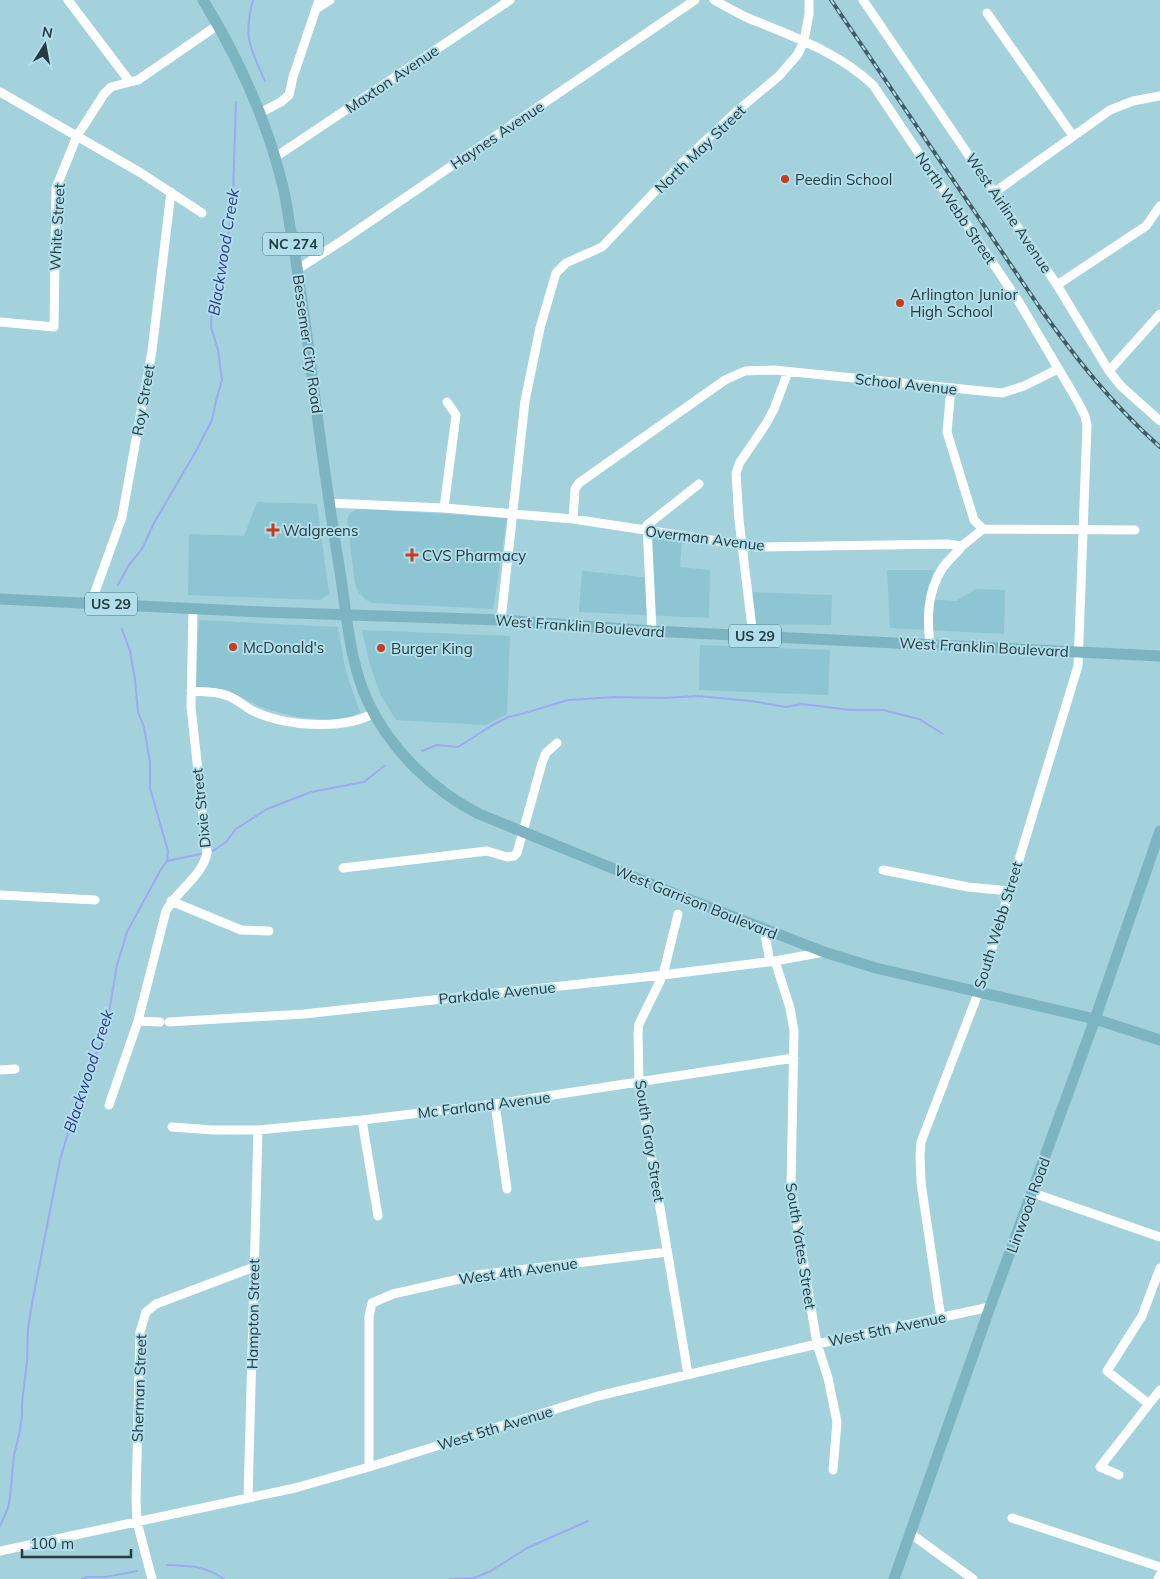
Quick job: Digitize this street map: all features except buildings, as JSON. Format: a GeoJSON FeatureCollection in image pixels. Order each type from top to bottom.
{"type":"FeatureCollection","features":[{"type":"Feature","properties":{"kind":"main road","name":"Bessemer City Road"},"geometry":{"type":"LineString","coordinates":[[203,0],[232,49],[260,113],[282,184],[298,269],[346,615]]}},
{"type":"Feature","properties":{"kind":"main road","name":"West Franklin Boulevard"},"geometry":{"type":"LineString","coordinates":[[0,599],[501,620],[652,631],[1160,656]]}},
{"type":"Feature","properties":{"kind":"main road","name":"West Garrison Boulevard"},"geometry":{"type":"LineString","coordinates":[[346,615],[360,682],[374,713],[398,749],[418,772],[464,807],[522,832],[824,952],[876,968],[1095,1019],[1160,1040]]}},
{"type":"Feature","properties":{"kind":"main road","name":"Linwood Road"},"geometry":{"type":"LineString","coordinates":[[894,1579],[1095,1019],[1160,831]]}},
{"type":"Feature","properties":{"kind":"street"},"geometry":{"type":"LineString","coordinates":[[68,0],[130,82]]}},
{"type":"Feature","properties":{"kind":"street"},"geometry":{"type":"LineString","coordinates":[[260,113],[281,102],[289,95],[293,77],[319,0]]}},
{"type":"Feature","properties":{"kind":"street"},"geometry":{"type":"LineString","coordinates":[[316,9],[330,0]]}},
{"type":"Feature","properties":{"kind":"street","name":"Maxton Avenue"},"geometry":{"type":"LineString","coordinates":[[274,158],[510,0]]}},
{"type":"Feature","properties":{"kind":"street","name":"Haynes Avenue"},"geometry":{"type":"LineString","coordinates":[[298,269],[344,240],[695,0]]}},
{"type":"Feature","properties":{"kind":"street","name":"North Webb Street"},"geometry":{"type":"LineString","coordinates":[[714,0],[746,17],[804,41],[847,64],[873,85],[1018,302],[1085,416],[1087,425],[1083,530]]}},
{"type":"Feature","properties":{"kind":"street","name":"North May Street"},"geometry":{"type":"LineString","coordinates":[[512,513],[525,400],[548,295],[556,273],[566,263],[602,248],[685,160],[737,111],[779,76],[798,54],[804,41],[810,14],[809,0]]}},
{"type":"Feature","properties":{"kind":"street","name":"West Airline Avenue"},"geometry":{"type":"LineString","coordinates":[[863,0],[1057,285],[1109,371],[1121,386],[1160,421]]}},
{"type":"Feature","properties":{"kind":"street"},"geometry":{"type":"LineString","coordinates":[[988,13],[1073,136]]}},
{"type":"Feature","properties":{"kind":"street","name":"White Street"},"geometry":{"type":"LineString","coordinates":[[0,322],[54,327],[56,188],[77,136],[104,94],[111,87],[138,80],[218,25]]}},
{"type":"Feature","properties":{"kind":"street"},"geometry":{"type":"LineString","coordinates":[[0,92],[141,173],[202,213]]}},
{"type":"Feature","properties":{"kind":"street"},"geometry":{"type":"LineString","coordinates":[[995,192],[1110,110],[1133,101],[1160,96]]}},
{"type":"Feature","properties":{"kind":"street","name":"Roy Street"},"geometry":{"type":"LineString","coordinates":[[91,603],[122,517],[152,351],[171,192]]}},
{"type":"Feature","properties":{"kind":"street"},"geometry":{"type":"LineString","coordinates":[[1057,285],[1130,238],[1146,226],[1159,210]]}},
{"type":"Feature","properties":{"kind":"street"},"geometry":{"type":"LineString","coordinates":[[1109,371],[1159,317]]}},
{"type":"Feature","properties":{"kind":"street","name":"School Avenue"},"geometry":{"type":"LineString","coordinates":[[573,519],[575,489],[579,482],[725,380],[736,375],[749,371],[788,372],[1002,393],[1024,386],[1058,369]]}},
{"type":"Feature","properties":{"kind":"street"},"geometry":{"type":"LineString","coordinates":[[753,636],[742,546],[736,473],[740,462],[774,409],[788,372]]}},
{"type":"Feature","properties":{"kind":"street"},"geometry":{"type":"LineString","coordinates":[[951,388],[947,432],[974,520],[983,529]]}},
{"type":"Feature","properties":{"kind":"street"},"geometry":{"type":"LineString","coordinates":[[444,508],[456,415],[447,402]]}},
{"type":"Feature","properties":{"kind":"street"},"geometry":{"type":"LineString","coordinates":[[652,631],[648,525],[699,484]]}},
{"type":"Feature","properties":{"kind":"street","name":"Overman Avenue"},"geometry":{"type":"LineString","coordinates":[[329,503],[444,508],[573,519],[742,546],[948,544],[962,546]]}},
{"type":"Feature","properties":{"kind":"street"},"geometry":{"type":"LineString","coordinates":[[501,620],[512,513]]}},
{"type":"Feature","properties":{"kind":"street"},"geometry":{"type":"LineString","coordinates":[[930,645],[928,626],[931,593],[942,568],[962,546],[983,529],[1135,530]]}},
{"type":"Feature","properties":{"kind":"street","name":"South Webb Street"},"geometry":{"type":"LineString","coordinates":[[941,1318],[921,1183],[921,1142],[979,991],[1076,672],[1083,530]]}},
{"type":"Feature","properties":{"kind":"street","name":"Dixie Street"},"geometry":{"type":"LineString","coordinates":[[109,1105],[138,1021],[166,911],[172,901],[197,874],[206,859],[207,853],[192,722],[193,608]]}},
{"type":"Feature","properties":{"kind":"street"},"geometry":{"type":"LineString","coordinates":[[191,691],[226,695],[252,710],[268,716],[302,723],[340,724],[364,719],[374,713]]}},
{"type":"Feature","properties":{"kind":"street"},"geometry":{"type":"LineString","coordinates":[[343,868],[486,851],[511,858],[517,853],[546,753],[557,743]]}},
{"type":"Feature","properties":{"kind":"street"},"geometry":{"type":"LineString","coordinates":[[883,870],[968,887],[1009,891]]}},
{"type":"Feature","properties":{"kind":"street"},"geometry":{"type":"LineString","coordinates":[[0,895],[95,900]]}},
{"type":"Feature","properties":{"kind":"street"},"geometry":{"type":"LineString","coordinates":[[172,901],[241,930],[269,931]]}},
{"type":"Feature","properties":{"kind":"street","name":"South Gray Street"},"geometry":{"type":"LineString","coordinates":[[678,914],[663,975],[639,1024],[639,1083],[688,1374]]}},
{"type":"Feature","properties":{"kind":"street","name":"South Yates Street"},"geometry":{"type":"LineString","coordinates":[[764,929],[772,962],[793,1021],[795,1038],[791,1186],[817,1344],[828,1378],[837,1422],[833,1470]]}},
{"type":"Feature","properties":{"kind":"street","name":"Parkdale Avenue"},"geometry":{"type":"LineString","coordinates":[[138,1021],[165,1022],[297,1015],[772,962],[824,952]]}},
{"type":"Feature","properties":{"kind":"street","name":"Mc Farland Avenue"},"geometry":{"type":"LineString","coordinates":[[172,1127],[213,1130],[258,1130],[362,1120],[495,1104],[794,1058]]}},
{"type":"Feature","properties":{"kind":"street"},"geometry":{"type":"LineString","coordinates":[[0,1070],[15,1069]]}},
{"type":"Feature","properties":{"kind":"street"},"geometry":{"type":"LineString","coordinates":[[495,1104],[507,1189]]}},
{"type":"Feature","properties":{"kind":"street"},"geometry":{"type":"LineString","coordinates":[[362,1120],[378,1216]]}},
{"type":"Feature","properties":{"kind":"street","name":"Hampton Street"},"geometry":{"type":"LineString","coordinates":[[248,1498],[258,1130]]}},
{"type":"Feature","properties":{"kind":"street"},"geometry":{"type":"LineString","coordinates":[[1033,1192],[1160,1237]]}},
{"type":"Feature","properties":{"kind":"street","name":"West 4th Avenue"},"geometry":{"type":"LineString","coordinates":[[369,1467],[369,1316],[372,1303],[393,1294],[478,1275],[667,1252]]}},
{"type":"Feature","properties":{"kind":"street","name":"Sherman Street"},"geometry":{"type":"LineString","coordinates":[[137,1522],[140,1332],[146,1312],[156,1304],[254,1267]]}},
{"type":"Feature","properties":{"kind":"street"},"geometry":{"type":"LineString","coordinates":[[1149,1404],[1107,1371],[1142,1316],[1160,1268]]}},
{"type":"Feature","properties":{"kind":"street","name":"West 5th Avenue"},"geometry":{"type":"LineString","coordinates":[[5,1550],[303,1486],[598,1396],[817,1344],[990,1308]]}},
{"type":"Feature","properties":{"kind":"street"},"geometry":{"type":"LineString","coordinates":[[1119,1475],[1100,1467],[1160,1390]]}},
{"type":"Feature","properties":{"kind":"street"},"geometry":{"type":"LineString","coordinates":[[1012,1518],[1160,1566]]}},
{"type":"Feature","properties":{"kind":"street"},"geometry":{"type":"LineString","coordinates":[[137,1522],[152,1579]]}},
{"type":"Feature","properties":{"kind":"street"},"geometry":{"type":"LineString","coordinates":[[911,1534],[973,1579]]}},
{"type":"Feature","properties":{"kind":"street"},"geometry":{"type":"LineString","coordinates":[[1158,1579],[1160,1575]]}},
{"type":"Feature","properties":{"kind":"shaded area"},"geometry":{"type":"Polygon","coordinates":[[[257,502],[317,504],[329,594],[320,600],[188,595],[189,534],[244,536],[257,502]]]}},
{"type":"Feature","properties":{"kind":"shaded area"},"geometry":{"type":"Polygon","coordinates":[[[365,509],[507,518],[493,609],[373,603],[366,600],[359,593],[355,584],[347,519],[350,513],[365,509]]]}},
{"type":"Feature","properties":{"kind":"shaded area"},"geometry":{"type":"Polygon","coordinates":[[[651,535],[682,539],[680,567],[710,570],[709,618],[579,612],[582,571],[652,578],[651,535]]]}},
{"type":"Feature","properties":{"kind":"shaded area"},"geometry":{"type":"Polygon","coordinates":[[[887,570],[934,570],[926,599],[956,601],[976,589],[1005,590],[1004,634],[890,628],[887,570]]]}},
{"type":"Feature","properties":{"kind":"shaded area"},"geometry":{"type":"Polygon","coordinates":[[[751,592],[832,595],[831,625],[755,624],[751,592]]]}},
{"type":"Feature","properties":{"kind":"shaded area"},"geometry":{"type":"Polygon","coordinates":[[[199,620],[338,627],[346,672],[360,712],[353,716],[332,720],[298,717],[265,709],[226,690],[196,688],[199,620]]]}},
{"type":"Feature","properties":{"kind":"shaded area"},"geometry":{"type":"Polygon","coordinates":[[[362,630],[510,636],[507,714],[486,725],[396,720],[381,696],[370,665],[362,630]]]}},
{"type":"Feature","properties":{"kind":"shaded area"},"geometry":{"type":"Polygon","coordinates":[[[700,645],[830,650],[828,695],[699,690],[700,645]]]}},
{"type":"Feature","properties":{"kind":"waterway","name":"Blackwood Creek"},"geometry":{"type":"LineString","coordinates":[[253,0],[248,33],[255,60],[265,81]]}},
{"type":"Feature","properties":{"kind":"waterway","name":"Blackwood Creek"},"geometry":{"type":"LineString","coordinates":[[118,585],[129,565],[142,549],[154,523],[212,420],[222,380],[218,350],[211,327],[212,303],[221,251],[229,231],[233,195],[236,102]]}},
{"type":"Feature","properties":{"kind":"waterway","name":"Blackwood Creek"},"geometry":{"type":"LineString","coordinates":[[0,1526],[8,1508],[10,1497],[14,1455],[22,1416],[28,1329],[60,1160],[84,1079],[98,1050],[107,1024],[117,965],[127,932],[167,861],[168,851],[150,788],[150,762],[144,727],[138,712],[130,651],[122,629]]}},
{"type":"Feature","properties":{"kind":"waterway"},"geometry":{"type":"LineString","coordinates":[[422,751],[437,745],[458,747],[508,717],[568,700],[615,697],[663,698],[698,696],[751,701],[786,707],[802,704],[851,710],[883,710],[919,719],[943,734]]}},
{"type":"Feature","properties":{"kind":"waterway"},"geometry":{"type":"LineString","coordinates":[[213,851],[226,842],[236,829],[267,809],[311,792],[364,782],[384,766]]}},
{"type":"Feature","properties":{"kind":"waterway"},"geometry":{"type":"LineString","coordinates":[[167,861],[201,854]]}},
{"type":"Feature","properties":{"kind":"waterway"},"geometry":{"type":"LineString","coordinates":[[450,1579],[474,1578],[491,1571],[527,1548],[588,1521]]}},
{"type":"Feature","properties":{"kind":"waterway"},"geometry":{"type":"LineString","coordinates":[[167,1565],[190,1566],[203,1569],[217,1574],[224,1579]]}},
{"type":"Feature","properties":{"kind":"waterway"},"geometry":{"type":"LineString","coordinates":[[82,1579],[137,1571]]}},
{"type":"Feature","properties":{"kind":"railway"},"geometry":{"type":"LineString","coordinates":[[831,0],[1040,308],[1111,398],[1160,447]]}},
{"type":"Feature","properties":{"kind":"place","name":"Peedin School"},"geometry":{"type":"Point","coordinates":[785,179]}},
{"type":"Feature","properties":{"kind":"place","name":"Arlington Junior High School"},"geometry":{"type":"Point","coordinates":[900,303]}},
{"type":"Feature","properties":{"kind":"place","name":"Walgreens"},"geometry":{"type":"Point","coordinates":[273,530]}},
{"type":"Feature","properties":{"kind":"place","name":"CVS Pharmacy"},"geometry":{"type":"Point","coordinates":[412,555]}},
{"type":"Feature","properties":{"kind":"place","name":"McDonald's"},"geometry":{"type":"Point","coordinates":[233,647]}},
{"type":"Feature","properties":{"kind":"place","name":"Burger King"},"geometry":{"type":"Point","coordinates":[381,648]}}]}
